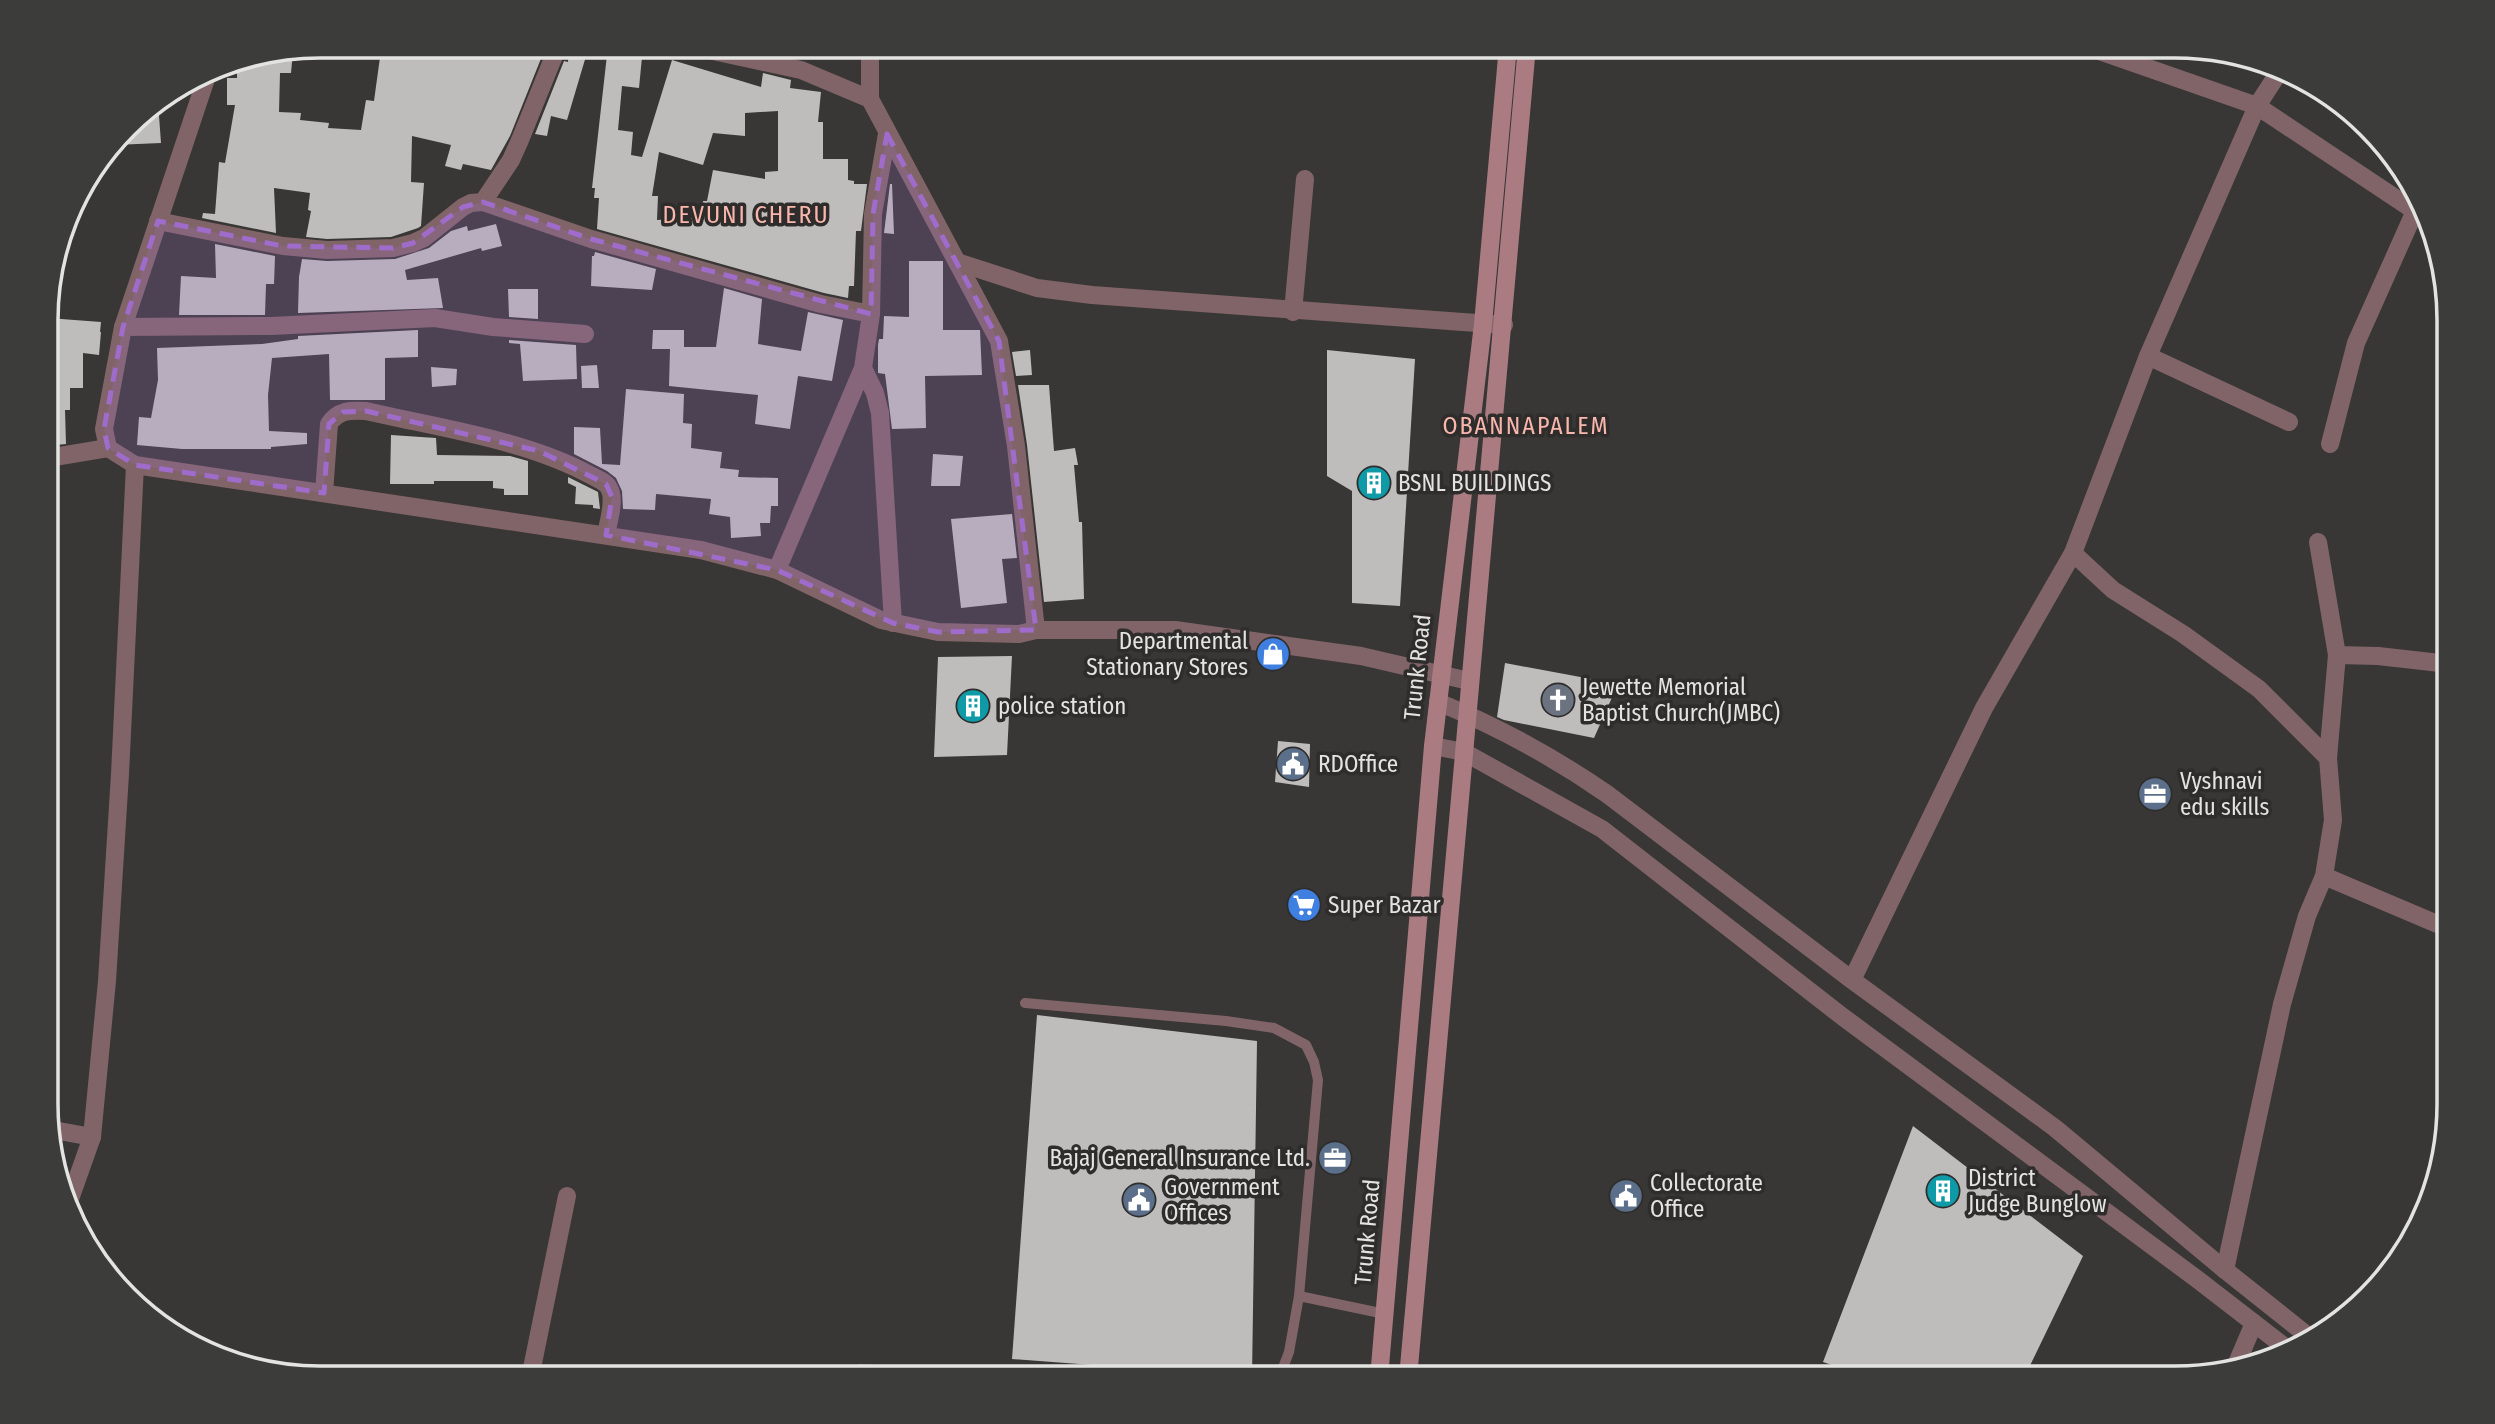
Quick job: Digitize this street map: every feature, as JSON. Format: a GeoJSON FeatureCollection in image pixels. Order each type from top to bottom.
{"type":"FeatureCollection","features":[{"type":"Feature","properties":{"kind":"main road","name":"Trunk Road"},"geometry":{"type":"LineString","coordinates":[[1380,1366],[1433,746],[1483,324],[1507,58]]}},
{"type":"Feature","properties":{"kind":"main road"},"geometry":{"type":"LineString","coordinates":[[1409,1366],[1526,58]]}},
{"type":"Feature","properties":{"kind":"street"},"geometry":{"type":"LineString","coordinates":[[483,202],[511,160],[553,58]]}},
{"type":"Feature","properties":{"kind":"street"},"geometry":{"type":"LineString","coordinates":[[757,58],[801,70],[870,99]]}},
{"type":"Feature","properties":{"kind":"street"},"geometry":{"type":"LineString","coordinates":[[870,58],[870,99],[999,341],[1016,446],[1036,630]]}},
{"type":"Feature","properties":{"kind":"street"},"geometry":{"type":"LineString","coordinates":[[2126,58],[2258,106],[2413,210]]}},
{"type":"Feature","properties":{"kind":"street"},"geometry":{"type":"LineString","coordinates":[[1852,981],[1984,708],[2073,553],[2148,356],[2258,106],[2276,78]]}},
{"type":"Feature","properties":{"kind":"street"},"geometry":{"type":"LineString","coordinates":[[108,448],[104,429],[123,327],[204,85]]}},
{"type":"Feature","properties":{"kind":"street"},"geometry":{"type":"LineString","coordinates":[[777,570],[863,368],[871,314],[873,214],[887,134]]}},
{"type":"Feature","properties":{"kind":"street"},"geometry":{"type":"LineString","coordinates":[[1293,312],[1305,179]]}},
{"type":"Feature","properties":{"kind":"street"},"geometry":{"type":"LineString","coordinates":[[158,221],[283,246],[327,250],[393,248],[424,238],[463,207],[483,202],[591,239],[821,304],[871,314]]}},
{"type":"Feature","properties":{"kind":"street"},"geometry":{"type":"LineString","coordinates":[[2330,444],[2356,343],[2418,223]]}},
{"type":"Feature","properties":{"kind":"street"},"geometry":{"type":"LineString","coordinates":[[957,262],[1037,288],[1092,295],[1293,312],[1504,325]]}},
{"type":"Feature","properties":{"kind":"street"},"geometry":{"type":"LineString","coordinates":[[123,327],[271,326],[435,318],[493,327],[585,334]]}},
{"type":"Feature","properties":{"kind":"street"},"geometry":{"type":"LineString","coordinates":[[2148,356],[2289,422]]}},
{"type":"Feature","properties":{"kind":"street"},"geometry":{"type":"LineString","coordinates":[[863,368],[875,393],[880,413],[893,623]]}},
{"type":"Feature","properties":{"kind":"street"},"geometry":{"type":"LineString","coordinates":[[324,493],[329,424],[334,416],[343,412],[366,411],[539,451],[576,467],[606,484],[611,490],[606,535]]}},
{"type":"Feature","properties":{"kind":"street"},"geometry":{"type":"LineString","coordinates":[[58,456],[108,448],[135,465],[701,550],[777,570],[881,620],[938,632],[1019,634],[1036,630],[1175,630],[1361,656],[1469,681]]}},
{"type":"Feature","properties":{"kind":"street"},"geometry":{"type":"LineString","coordinates":[[73,1191],[92,1137],[107,982],[135,465]]}},
{"type":"Feature","properties":{"kind":"street"},"geometry":{"type":"LineString","coordinates":[[2225,1270],[2282,1004],[2307,916],[2323,876],[2333,820],[2328,758],[2337,655],[2318,542]]}},
{"type":"Feature","properties":{"kind":"street"},"geometry":{"type":"LineString","coordinates":[[2073,553],[2113,590],[2183,634],[2259,689],[2328,758]]}},
{"type":"Feature","properties":{"kind":"street"},"geometry":{"type":"LineString","coordinates":[[2337,655],[2378,656],[2437,663]]}},
{"type":"Feature","properties":{"kind":"street"},"geometry":{"type":"LineString","coordinates":[[1438,702],[1466,714],[1586,780],[1852,981],[2055,1128],[2303,1332]]}},
{"type":"Feature","properties":{"kind":"street"},"geometry":{"type":"LineString","coordinates":[[1433,746],[1464,752],[1602,829],[1832,1009],[2281,1344]]}},
{"type":"Feature","properties":{"kind":"street"},"geometry":{"type":"LineString","coordinates":[[2323,876],[2437,924]]}},
{"type":"Feature","properties":{"kind":"street"},"geometry":{"type":"LineString","coordinates":[[59,1131],[92,1137]]}},
{"type":"Feature","properties":{"kind":"street"},"geometry":{"type":"LineString","coordinates":[[532,1366],[567,1196]]}},
{"type":"Feature","properties":{"kind":"street"},"geometry":{"type":"LineString","coordinates":[[2239,1358],[2254,1324]]}},
{"type":"Feature","properties":{"kind":"lane"},"geometry":{"type":"LineString","coordinates":[[1025,1003],[1226,1021],[1274,1028],[1306,1045],[1318,1080],[1299,1296],[1289,1352],[1284,1366]]}},
{"type":"Feature","properties":{"kind":"lane"},"geometry":{"type":"LineString","coordinates":[[1299,1296],[1385,1314]]}},
{"type":"Feature","properties":{"kind":"highlighted area"},"geometry":{"type":"Polygon","coordinates":[[[887,134],[999,341],[1036,630],[938,632],[893,623],[777,570],[606,535],[612,497],[606,484],[539,451],[366,411],[343,412],[329,424],[324,493],[135,465],[108,448],[104,429],[123,327],[158,221],[283,246],[393,248],[413,243],[463,207],[483,202],[591,239],[871,314],[873,214],[887,134]]]}},
{"type":"Feature","properties":{"kind":"building"},"geometry":{"type":"Polygon","coordinates":[[[380,58],[541,58],[510,136],[491,170],[463,164],[461,170],[445,166],[451,145],[412,136],[411,182],[424,183],[421,226],[418,228],[391,237],[306,237],[311,211],[308,210],[310,193],[274,188],[276,233],[202,218],[203,213],[215,214],[219,162],[225,163],[235,105],[227,105],[227,78],[237,78],[237,71],[252,67],[292,59],[291,73],[280,73],[279,112],[301,113],[300,120],[329,123],[328,128],[361,130],[366,100],[374,101],[380,58]]]}},
{"type":"Feature","properties":{"kind":"building"},"geometry":{"type":"Polygon","coordinates":[[[568,58],[585,58],[567,120],[551,116],[547,136],[535,134],[564,61],[568,62],[568,58]]]}},
{"type":"Feature","properties":{"kind":"building"},"geometry":{"type":"Polygon","coordinates":[[[607,58],[642,58],[639,88],[622,86],[618,130],[633,132],[631,155],[642,157],[672,60],[761,87],[763,73],[791,80],[790,88],[821,92],[818,122],[823,122],[823,159],[848,159],[848,180],[854,181],[854,184],[867,184],[861,231],[856,231],[854,286],[849,286],[848,298],[824,293],[597,229],[599,198],[594,198],[595,188],[592,188],[607,58]],[[778,111],[745,113],[745,136],[713,133],[703,165],[659,152],[652,196],[658,196],[657,220],[701,218],[703,201],[707,201],[713,170],[765,179],[765,172],[778,171],[778,111]]]}},
{"type":"Feature","properties":{"kind":"building"},"geometry":{"type":"Polygon","coordinates":[[[159,113],[161,143],[125,145],[159,113]]]}},
{"type":"Feature","properties":{"kind":"building"},"geometry":{"type":"Polygon","coordinates":[[[892,184],[894,234],[884,233],[892,184]]]}},
{"type":"Feature","properties":{"kind":"building"},"geometry":{"type":"Polygon","coordinates":[[[496,224],[502,246],[482,251],[481,248],[405,270],[407,280],[438,278],[443,308],[298,313],[302,259],[395,259],[429,248],[451,231],[467,226],[468,231],[496,224]]]}},
{"type":"Feature","properties":{"kind":"building"},"geometry":{"type":"Polygon","coordinates":[[[215,244],[275,256],[274,284],[266,284],[265,315],[179,315],[181,276],[216,278],[215,244]]]}},
{"type":"Feature","properties":{"kind":"building"},"geometry":{"type":"Polygon","coordinates":[[[595,252],[656,269],[652,290],[591,286],[592,256],[595,252]]]}},
{"type":"Feature","properties":{"kind":"building"},"geometry":{"type":"Polygon","coordinates":[[[909,261],[943,261],[943,330],[980,330],[982,375],[925,376],[926,428],[892,429],[885,374],[878,373],[878,345],[879,339],[883,339],[884,316],[909,317],[909,261]]]}},
{"type":"Feature","properties":{"kind":"building"},"geometry":{"type":"Polygon","coordinates":[[[724,288],[762,299],[758,344],[801,351],[808,312],[843,320],[832,381],[798,376],[790,429],[755,424],[758,395],[669,386],[670,349],[652,349],[653,330],[684,330],[684,347],[716,347],[724,288]]]}},
{"type":"Feature","properties":{"kind":"building"},"geometry":{"type":"Polygon","coordinates":[[[508,289],[538,289],[538,319],[509,317],[508,289]]]}},
{"type":"Feature","properties":{"kind":"building"},"geometry":{"type":"Polygon","coordinates":[[[58,319],[101,322],[99,355],[83,353],[83,388],[70,388],[70,410],[65,410],[66,444],[58,444],[58,319]]]}},
{"type":"Feature","properties":{"kind":"building"},"geometry":{"type":"Polygon","coordinates":[[[418,330],[418,357],[385,358],[385,400],[330,400],[329,354],[272,358],[268,395],[269,431],[307,433],[307,444],[271,449],[182,449],[137,445],[139,417],[151,418],[158,380],[157,348],[262,344],[298,339],[298,336],[418,330]]]}},
{"type":"Feature","properties":{"kind":"building"},"geometry":{"type":"Polygon","coordinates":[[[509,340],[576,345],[577,379],[523,381],[520,344],[509,343],[509,340]]]}},
{"type":"Feature","properties":{"kind":"building"},"geometry":{"type":"Polygon","coordinates":[[[1030,350],[1032,375],[1016,376],[1012,352],[1030,350]]]}},
{"type":"Feature","properties":{"kind":"building","name":"BSNL BUILDINGS"},"geometry":{"type":"Polygon","coordinates":[[[1327,350],[1415,359],[1400,606],[1352,603],[1352,491],[1327,476],[1327,350]]]}},
{"type":"Feature","properties":{"kind":"building"},"geometry":{"type":"Polygon","coordinates":[[[597,365],[599,388],[582,388],[581,366],[597,365]]]}},
{"type":"Feature","properties":{"kind":"building"},"geometry":{"type":"Polygon","coordinates":[[[431,367],[457,369],[456,385],[432,387],[431,367]]]}},
{"type":"Feature","properties":{"kind":"building"},"geometry":{"type":"Polygon","coordinates":[[[1018,385],[1049,385],[1054,451],[1075,448],[1079,522],[1082,522],[1084,599],[1044,602],[1018,385]]]}},
{"type":"Feature","properties":{"kind":"building"},"geometry":{"type":"Polygon","coordinates":[[[626,389],[684,394],[683,423],[692,424],[691,448],[722,452],[720,468],[739,470],[738,477],[778,478],[778,506],[771,506],[770,523],[760,523],[761,536],[731,538],[730,517],[709,514],[711,499],[656,494],[655,510],[623,509],[622,491],[616,478],[574,454],[574,427],[600,428],[602,464],[620,465],[626,389]]]}},
{"type":"Feature","properties":{"kind":"building"},"geometry":{"type":"Polygon","coordinates":[[[391,435],[436,438],[437,455],[510,456],[528,461],[528,495],[504,495],[504,489],[493,488],[493,481],[390,484],[391,435]]]}},
{"type":"Feature","properties":{"kind":"building"},"geometry":{"type":"Polygon","coordinates":[[[933,454],[963,456],[960,486],[931,486],[933,454]]]}},
{"type":"Feature","properties":{"kind":"building"},"geometry":{"type":"Polygon","coordinates":[[[568,477],[598,492],[600,509],[593,508],[593,505],[575,504],[576,487],[568,483],[568,477]]]}},
{"type":"Feature","properties":{"kind":"building"},"geometry":{"type":"Polygon","coordinates":[[[1012,514],[1017,558],[1002,559],[1007,603],[961,608],[951,519],[1012,514]]]}},
{"type":"Feature","properties":{"kind":"building","name":"police station"},"geometry":{"type":"Polygon","coordinates":[[[1012,656],[1007,755],[934,757],[938,657],[1012,656]]]}},
{"type":"Feature","properties":{"kind":"building"},"geometry":{"type":"Polygon","coordinates":[[[1505,663],[1618,684],[1594,738],[1497,717],[1505,663]]]}},
{"type":"Feature","properties":{"kind":"building"},"geometry":{"type":"Polygon","coordinates":[[[1278,741],[1310,744],[1309,787],[1275,782],[1278,741]]]}},
{"type":"Feature","properties":{"kind":"building","name":"Government Offices"},"geometry":{"type":"Polygon","coordinates":[[[1037,1015],[1257,1041],[1252,1366],[1105,1366],[1012,1359],[1037,1015]]]}},
{"type":"Feature","properties":{"kind":"building","name":"District Judge Bunglow"},"geometry":{"type":"Polygon","coordinates":[[[1913,1126],[2083,1256],[2030,1366],[1835,1366],[1823,1362],[1913,1126]]]}},
{"type":"Feature","properties":{"kind":"place","name":"BSNL BUILDINGS"},"geometry":{"type":"Point","coordinates":[1374,483]}},
{"type":"Feature","properties":{"kind":"place","name":"Departmental Stationary Stores"},"geometry":{"type":"Point","coordinates":[1273,654]}},
{"type":"Feature","properties":{"kind":"place","name":"Jewette Memorial Baptist Church(JMBC)"},"geometry":{"type":"Point","coordinates":[1558,700]}},
{"type":"Feature","properties":{"kind":"place","name":"police station"},"geometry":{"type":"Point","coordinates":[973,706]}},
{"type":"Feature","properties":{"kind":"place","name":"RDOffice"},"geometry":{"type":"Point","coordinates":[1293,764]}},
{"type":"Feature","properties":{"kind":"place","name":"Vyshnavi edu skills"},"geometry":{"type":"Point","coordinates":[2155,794]}},
{"type":"Feature","properties":{"kind":"place","name":"Super Bazar"},"geometry":{"type":"Point","coordinates":[1304,905]}},
{"type":"Feature","properties":{"kind":"place","name":"Bajaj General Insurance Ltd."},"geometry":{"type":"Point","coordinates":[1335,1158]}},
{"type":"Feature","properties":{"kind":"place","name":"District Judge Bunglow"},"geometry":{"type":"Point","coordinates":[1943,1191]}},
{"type":"Feature","properties":{"kind":"place","name":"Collectorate Office"},"geometry":{"type":"Point","coordinates":[1626,1196]}},
{"type":"Feature","properties":{"kind":"place","name":"Government Offices"},"geometry":{"type":"Point","coordinates":[1139,1200]}},
{"type":"Feature","properties":{"kind":"district","name":"DEVUNI CHERU"},"geometry":{"type":"Point","coordinates":[746,215]}},
{"type":"Feature","properties":{"kind":"district","name":"OBANNAPALEM"},"geometry":{"type":"Point","coordinates":[1526,426]}}]}
